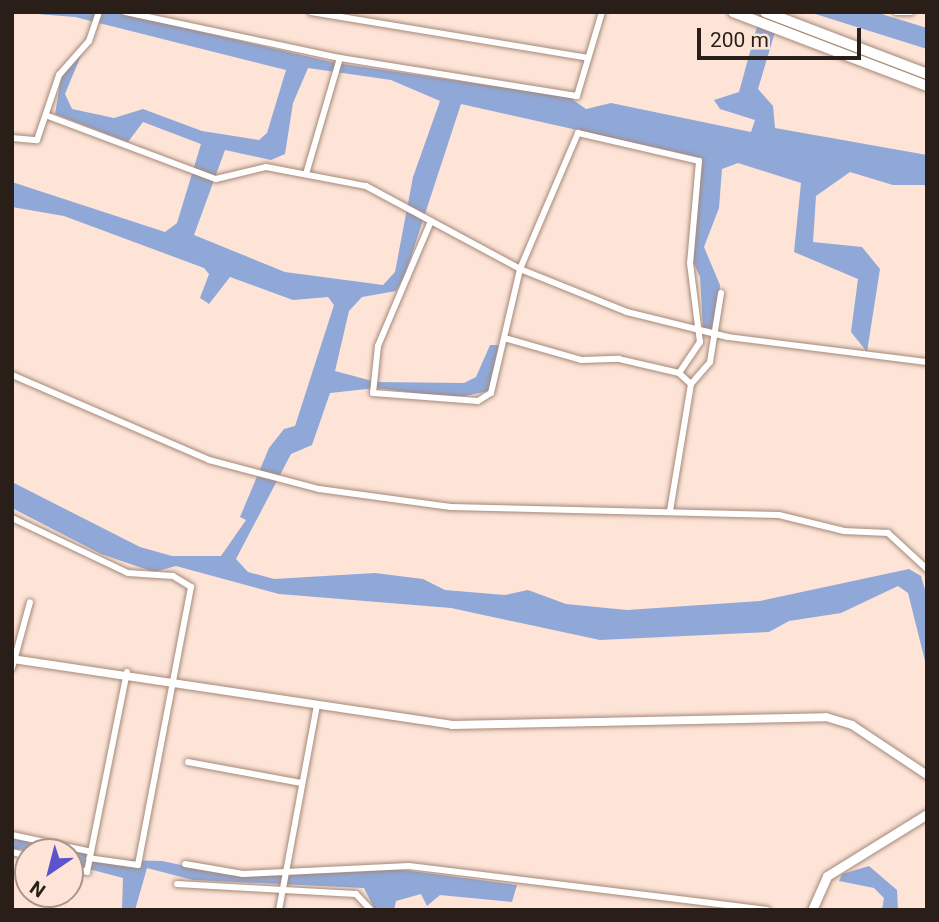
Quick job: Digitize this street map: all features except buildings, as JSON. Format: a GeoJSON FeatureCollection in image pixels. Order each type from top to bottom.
{"type":"FeatureCollection","features":[{"type":"Feature","properties":{"kind":"main road"},"geometry":{"type":"LineString","coordinates":[[733,12],[927,86]]}},
{"type":"Feature","properties":{"kind":"main road"},"geometry":{"type":"LineString","coordinates":[[765,12],[927,74]]}},
{"type":"Feature","properties":{"kind":"main road"},"geometry":{"type":"LineString","coordinates":[[811,910],[827,876],[927,814]]}},
{"type":"Feature","properties":{"kind":"street"},"geometry":{"type":"LineString","coordinates":[[12,138],[35,141],[48,116],[58,75],[89,41],[99,12]]}},
{"type":"Feature","properties":{"kind":"street"},"geometry":{"type":"LineString","coordinates":[[125,12],[339,60],[577,96],[602,12]]}},
{"type":"Feature","properties":{"kind":"street"},"geometry":{"type":"LineString","coordinates":[[311,12],[348,22],[588,58]]}},
{"type":"Feature","properties":{"kind":"street"},"geometry":{"type":"LineString","coordinates":[[896,12],[911,12]]}},
{"type":"Feature","properties":{"kind":"street"},"geometry":{"type":"LineString","coordinates":[[306,174],[339,60]]}},
{"type":"Feature","properties":{"kind":"street"},"geometry":{"type":"LineString","coordinates":[[48,116],[216,179],[261,167],[366,186],[520,269],[604,304],[699,331],[927,362]]}},
{"type":"Feature","properties":{"kind":"street"},"geometry":{"type":"LineString","coordinates":[[430,221],[378,346],[373,393],[482,400],[491,393],[508,339],[520,269],[578,133],[693,158],[703,166],[690,263],[699,331],[698,348],[680,373]]}},
{"type":"Feature","properties":{"kind":"street"},"geometry":{"type":"LineString","coordinates":[[670,512],[691,384],[709,366],[717,334],[722,293]]}},
{"type":"Feature","properties":{"kind":"street"},"geometry":{"type":"LineString","coordinates":[[508,339],[585,361],[619,359],[680,373],[691,384]]}},
{"type":"Feature","properties":{"kind":"street"},"geometry":{"type":"LineString","coordinates":[[12,375],[252,473],[283,481],[451,507],[754,513],[844,531],[885,532],[927,569]]}},
{"type":"Feature","properties":{"kind":"street"},"geometry":{"type":"LineString","coordinates":[[12,518],[128,572],[188,580],[174,679],[138,864],[12,835]]}},
{"type":"Feature","properties":{"kind":"street"},"geometry":{"type":"LineString","coordinates":[[30,602],[13,662],[127,672],[453,725],[826,717],[852,725],[927,775]]}},
{"type":"Feature","properties":{"kind":"street"},"geometry":{"type":"LineString","coordinates":[[84,871],[87,872],[127,672]]}},
{"type":"Feature","properties":{"kind":"street"},"geometry":{"type":"LineString","coordinates":[[279,910],[317,704]]}},
{"type":"Feature","properties":{"kind":"street"},"geometry":{"type":"LineString","coordinates":[[188,762],[301,783]]}},
{"type":"Feature","properties":{"kind":"street"},"geometry":{"type":"LineString","coordinates":[[185,864],[243,874],[409,866],[767,910]]}},
{"type":"Feature","properties":{"kind":"street"},"geometry":{"type":"LineString","coordinates":[[242,890],[243,874]]}},
{"type":"Feature","properties":{"kind":"street"},"geometry":{"type":"LineString","coordinates":[[177,884],[242,890],[356,894],[371,910]]}},
{"type":"Feature","properties":{"kind":"water"},"geometry":{"type":"Polygon","coordinates":[[[12,12],[125,14],[336,63],[569,97],[586,109],[611,103],[751,132],[755,120],[720,109],[714,100],[739,92],[761,12],[781,12],[758,89],[773,106],[775,128],[927,155],[927,185],[893,185],[850,172],[816,196],[813,242],[862,247],[880,269],[867,352],[851,332],[858,279],[794,252],[801,183],[738,163],[722,169],[719,208],[704,247],[720,285],[718,309],[715,329],[703,328],[700,277],[691,257],[702,158],[461,104],[405,275],[396,291],[362,297],[349,311],[335,371],[376,382],[464,383],[476,377],[490,345],[497,345],[503,348],[489,391],[455,398],[376,388],[330,393],[312,445],[291,454],[236,559],[248,572],[274,579],[375,573],[423,579],[445,590],[505,595],[528,590],[566,604],[627,610],[760,601],[909,569],[921,576],[925,590],[927,669],[908,593],[898,586],[841,613],[789,621],[769,632],[600,640],[451,608],[279,594],[176,566],[154,572],[101,554],[12,508],[12,482],[140,547],[172,556],[221,556],[246,520],[240,517],[269,448],[284,429],[295,426],[334,305],[328,297],[293,300],[230,277],[209,304],[200,298],[209,274],[204,268],[64,216],[12,207],[12,182],[165,232],[177,223],[201,144],[143,122],[128,142],[55,114],[61,78],[84,48],[65,94],[72,109],[114,118],[143,109],[202,131],[259,140],[267,133],[286,70],[75,17],[12,12]],[[308,68],[293,103],[285,154],[271,160],[225,150],[194,235],[285,272],[383,285],[395,272],[413,177],[440,101],[391,80],[308,68]]]}},
{"type":"Feature","properties":{"kind":"water"},"geometry":{"type":"Polygon","coordinates":[[[809,12],[875,12],[927,28],[927,49],[809,12]]]}},
{"type":"Feature","properties":{"kind":"water"},"geometry":{"type":"Polygon","coordinates":[[[84,854],[86,859],[162,861],[229,875],[396,869],[517,885],[512,902],[440,895],[427,906],[421,894],[396,901],[394,910],[375,910],[364,888],[193,880],[147,868],[135,910],[122,910],[123,878],[84,868],[84,854]]]}},
{"type":"Feature","properties":{"kind":"water"},"geometry":{"type":"Polygon","coordinates":[[[869,866],[897,890],[898,910],[882,910],[884,898],[874,888],[839,881],[842,874],[869,866]]]}}]}
